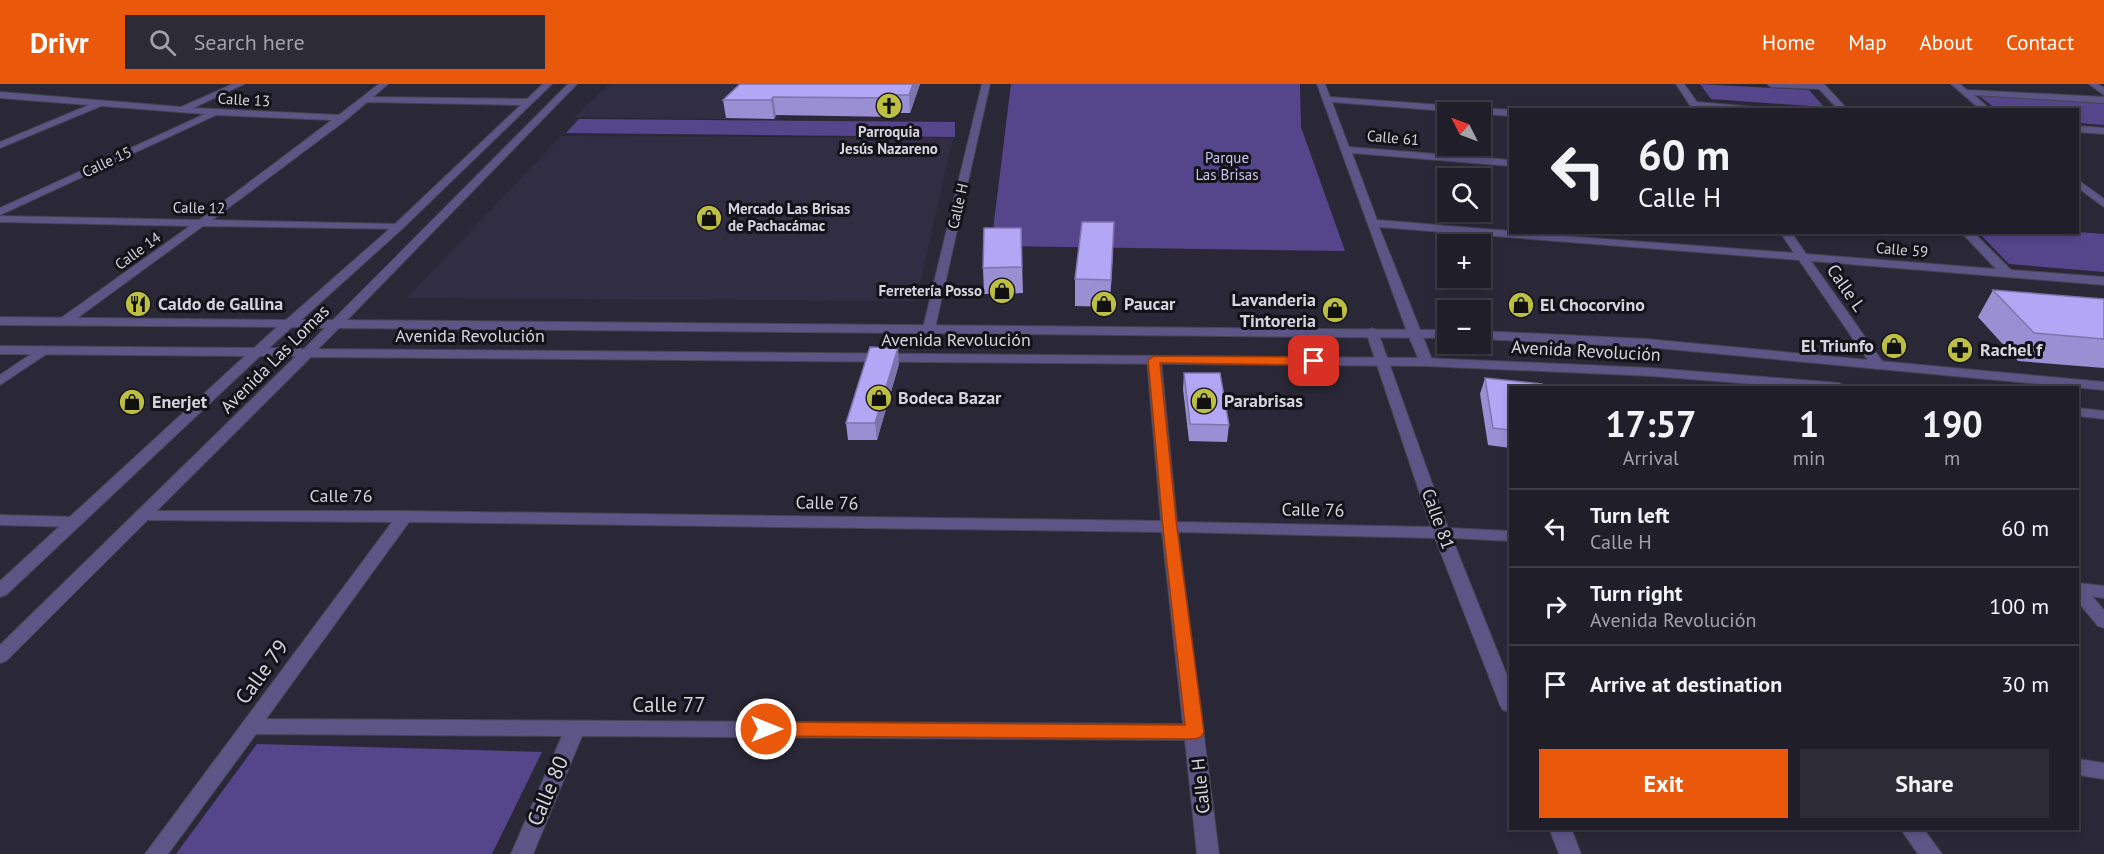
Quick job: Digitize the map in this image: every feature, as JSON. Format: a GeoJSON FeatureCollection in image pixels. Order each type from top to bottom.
{"type":"FeatureCollection","features":[{"type":"Feature","properties":{"kind":"street"},"geometry":{"type":"LineString","coordinates":[[182,110],[240,84]]}},
{"type":"Feature","properties":{"kind":"street","name":"Calle 14"},"geometry":{"type":"LineString","coordinates":[[65,321],[202,223],[343,118],[384,84]]}},
{"type":"Feature","properties":{"kind":"street","name":"Avenida Las Lomas"},"geometry":{"type":"LineString","coordinates":[[0,591],[257,352],[398,227],[548,84]]}},
{"type":"Feature","properties":{"kind":"street","name":"Avenida Las Lomas"},"geometry":{"type":"LineString","coordinates":[[0,656],[337,323],[573,84]]}},
{"type":"Feature","properties":{"kind":"street","name":"Calle H"},"geometry":{"type":"LineString","coordinates":[[929,328],[986,84]]}},
{"type":"Feature","properties":{"kind":"street"},"geometry":{"type":"LineString","coordinates":[[1321,84],[1426,362]]}},
{"type":"Feature","properties":{"kind":"street"},"geometry":{"type":"LineString","coordinates":[[1680,84],[1696,106],[1740,108]]}},
{"type":"Feature","properties":{"kind":"street"},"geometry":{"type":"LineString","coordinates":[[1770,84],[1820,86],[1842,108]]}},
{"type":"Feature","properties":{"kind":"street"},"geometry":{"type":"LineString","coordinates":[[1955,84],[1985,108]]}},
{"type":"Feature","properties":{"kind":"street"},"geometry":{"type":"LineString","coordinates":[[2093,84],[2104,92]]}},
{"type":"Feature","properties":{"kind":"street"},"geometry":{"type":"LineString","coordinates":[[1965,92],[2104,100]]}},
{"type":"Feature","properties":{"kind":"street","name":"Calle 13"},"geometry":{"type":"LineString","coordinates":[[0,95],[182,110],[343,118]]}},
{"type":"Feature","properties":{"kind":"street"},"geometry":{"type":"LineString","coordinates":[[366,99],[527,102]]}},
{"type":"Feature","properties":{"kind":"street"},"geometry":{"type":"LineString","coordinates":[[1326,99],[1509,112]]}},
{"type":"Feature","properties":{"kind":"street"},"geometry":{"type":"LineString","coordinates":[[0,145],[101,103]]}},
{"type":"Feature","properties":{"kind":"street","name":"Calle 15"},"geometry":{"type":"LineString","coordinates":[[0,212],[215,112]]}},
{"type":"Feature","properties":{"kind":"street"},"geometry":{"type":"LineString","coordinates":[[2079,129],[2104,130]]}},
{"type":"Feature","properties":{"kind":"street","name":"Calle 61"},"geometry":{"type":"LineString","coordinates":[[1345,150],[1509,163]]}},
{"type":"Feature","properties":{"kind":"street"},"geometry":{"type":"LineString","coordinates":[[2079,184],[2104,204]]}},
{"type":"Feature","properties":{"kind":"street","name":"Calle 12"},"geometry":{"type":"LineString","coordinates":[[0,219],[398,227]]}},
{"type":"Feature","properties":{"kind":"street","name":"Calle 59"},"geometry":{"type":"LineString","coordinates":[[1374,223],[1509,234]]}},
{"type":"Feature","properties":{"kind":"street","name":"Calle 59"},"geometry":{"type":"LineString","coordinates":[[1512,234],[2104,281]]}},
{"type":"Feature","properties":{"kind":"street","name":"Calle L"},"geometry":{"type":"LineString","coordinates":[[1786,234],[1878,365]]}},
{"type":"Feature","properties":{"kind":"street"},"geometry":{"type":"LineString","coordinates":[[1968,234],[2007,273]]}},
{"type":"Feature","properties":{"kind":"street","name":"Avenida Revolución"},"geometry":{"type":"LineString","coordinates":[[0,321],[1437,333]]}},
{"type":"Feature","properties":{"kind":"street","name":"Calle 81"},"geometry":{"type":"LineString","coordinates":[[1372,332],[1442,532],[1509,702]]}},
{"type":"Feature","properties":{"kind":"street","name":"Avenida Revolución"},"geometry":{"type":"LineString","coordinates":[[1491,335],[1646,342],[2104,386]]}},
{"type":"Feature","properties":{"kind":"street","name":"Avenida Revolución"},"geometry":{"type":"LineString","coordinates":[[0,350],[1426,362],[1652,372],[1827,386]]}},
{"type":"Feature","properties":{"kind":"street"},"geometry":{"type":"LineString","coordinates":[[0,381],[43,350]]}},
{"type":"Feature","properties":{"kind":"street","name":"Calle H"},"geometry":{"type":"LineString","coordinates":[[1154,360],[1170,528],[1208,854]]}},
{"type":"Feature","properties":{"kind":"street"},"geometry":{"type":"LineString","coordinates":[[2079,412],[2104,415]]}},
{"type":"Feature","properties":{"kind":"street","name":"Calle 76"},"geometry":{"type":"LineString","coordinates":[[143,515],[405,516],[1442,532],[1509,536]]}},
{"type":"Feature","properties":{"kind":"street","name":"Calle 79"},"geometry":{"type":"LineString","coordinates":[[156,854],[405,516]]}},
{"type":"Feature","properties":{"kind":"street"},"geometry":{"type":"LineString","coordinates":[[0,520],[75,522]]}},
{"type":"Feature","properties":{"kind":"street"},"geometry":{"type":"LineString","coordinates":[[2079,590],[2104,592]]}},
{"type":"Feature","properties":{"kind":"street"},"geometry":{"type":"LineString","coordinates":[[2079,591],[2104,622]]}},
{"type":"Feature","properties":{"kind":"street","name":"Calle 77"},"geometry":{"type":"LineString","coordinates":[[250,726],[1195,732]]}},
{"type":"Feature","properties":{"kind":"street","name":"Calle 80"},"geometry":{"type":"LineString","coordinates":[[522,854],[575,728]]}},
{"type":"Feature","properties":{"kind":"street"},"geometry":{"type":"LineString","coordinates":[[2079,767],[2104,771]]}},
{"type":"Feature","properties":{"kind":"street"},"geometry":{"type":"LineString","coordinates":[[1561,830],[1570,854]]}},
{"type":"Feature","properties":{"kind":"street"},"geometry":{"type":"LineString","coordinates":[[1913,830],[1931,854]]}},
{"type":"Feature","properties":{"kind":"shaded area"},"geometry":{"type":"Polygon","coordinates":[[[610,84],[804,84],[777,120],[574,117],[610,84]]]}},
{"type":"Feature","properties":{"kind":"shaded area","name":"Mercado Las Brisas de Pachacámac"},"geometry":{"type":"Polygon","coordinates":[[[561,136],[953,138],[916,301],[407,298],[561,136]]]}},
{"type":"Feature","properties":{"kind":"green space","name":"Parque Las Brisas"},"geometry":{"type":"Polygon","coordinates":[[[1011,84],[1300,84],[1301,127],[1345,251],[991,246],[1011,84]]]}},
{"type":"Feature","properties":{"kind":"green space"},"geometry":{"type":"Polygon","coordinates":[[[1700,84],[1809,90],[1824,107],[1711,99],[1700,84]]]}},
{"type":"Feature","properties":{"kind":"green space"},"geometry":{"type":"Polygon","coordinates":[[[1974,92],[2104,100],[2104,125],[2079,123],[2079,108],[1995,108],[1974,92]]]}},
{"type":"Feature","properties":{"kind":"green space"},"geometry":{"type":"Polygon","coordinates":[[[579,119],[955,122],[955,137],[566,133],[579,119]]]}},
{"type":"Feature","properties":{"kind":"green space"},"geometry":{"type":"Polygon","coordinates":[[[2079,232],[2104,234],[2104,272],[2009,264],[1980,234],[2079,234],[2079,232]]]}},
{"type":"Feature","properties":{"kind":"green space"},"geometry":{"type":"Polygon","coordinates":[[[257,744],[542,752],[492,854],[176,854],[257,744]]]}},
{"type":"Feature","properties":{"kind":"building"},"geometry":{"type":"Polygon","coordinates":[[[740,84],[913,84],[909,95],[894,95],[892,98],[773,97],[771,100],[723,100],[740,84]]]}},
{"type":"Feature","properties":{"kind":"building"},"geometry":{"type":"Polygon","coordinates":[[[1082,222],[1114,222],[1111,280],[1075,279],[1082,222]]]}},
{"type":"Feature","properties":{"kind":"building"},"geometry":{"type":"Polygon","coordinates":[[[984,228],[1021,228],[1022,267],[983,268],[984,228]]]}},
{"type":"Feature","properties":{"kind":"building"},"geometry":{"type":"Polygon","coordinates":[[[1993,290],[2104,299],[2104,339],[2034,333],[1993,290]]]}},
{"type":"Feature","properties":{"kind":"building"},"geometry":{"type":"Polygon","coordinates":[[[870,347],[898,348],[875,423],[846,423],[870,347]]]}},
{"type":"Feature","properties":{"kind":"building"},"geometry":{"type":"Polygon","coordinates":[[[1184,373],[1220,373],[1229,425],[1190,424],[1184,373]]]}},
{"type":"Feature","properties":{"kind":"building"},"geometry":{"type":"Polygon","coordinates":[[[1485,378],[1542,384],[1543,386],[1509,386],[1509,430],[1493,428],[1485,378]]]}},
{"type":"Feature","properties":{"kind":"place","name":"Parroquia Jesús Nazareno"},"geometry":{"type":"Point","coordinates":[889,106]}},
{"type":"Feature","properties":{"kind":"place","name":"Mercado Las Brisas de Pachacámac"},"geometry":{"type":"Point","coordinates":[709,218]}},
{"type":"Feature","properties":{"kind":"place","name":"Ferretería Posso"},"geometry":{"type":"Point","coordinates":[1002,291]}},
{"type":"Feature","properties":{"kind":"place","name":"Caldo de Gallina"},"geometry":{"type":"Point","coordinates":[138,304]}},
{"type":"Feature","properties":{"kind":"place","name":"Paucar"},"geometry":{"type":"Point","coordinates":[1104,304]}},
{"type":"Feature","properties":{"kind":"place","name":"El Chocorvino"},"geometry":{"type":"Point","coordinates":[1521,305]}},
{"type":"Feature","properties":{"kind":"place","name":"Lavanderia Tintoreria"},"geometry":{"type":"Point","coordinates":[1335,310]}},
{"type":"Feature","properties":{"kind":"place","name":"El Triunfo"},"geometry":{"type":"Point","coordinates":[1894,346]}},
{"type":"Feature","properties":{"kind":"place","name":"Rachel f"},"geometry":{"type":"Point","coordinates":[1960,350]}},
{"type":"Feature","properties":{"kind":"place","name":"Bodeca Bazar"},"geometry":{"type":"Point","coordinates":[879,398]}},
{"type":"Feature","properties":{"kind":"place","name":"Parabrisas"},"geometry":{"type":"Point","coordinates":[1204,401]}},
{"type":"Feature","properties":{"kind":"place","name":"Enerjet"},"geometry":{"type":"Point","coordinates":[132,402]}},
{"type":"Feature","properties":{"kind":"route"},"geometry":{"type":"LineString","coordinates":[[766,729],[1195,732],[1170,528],[1154,360],[1314,361]]}}]}
